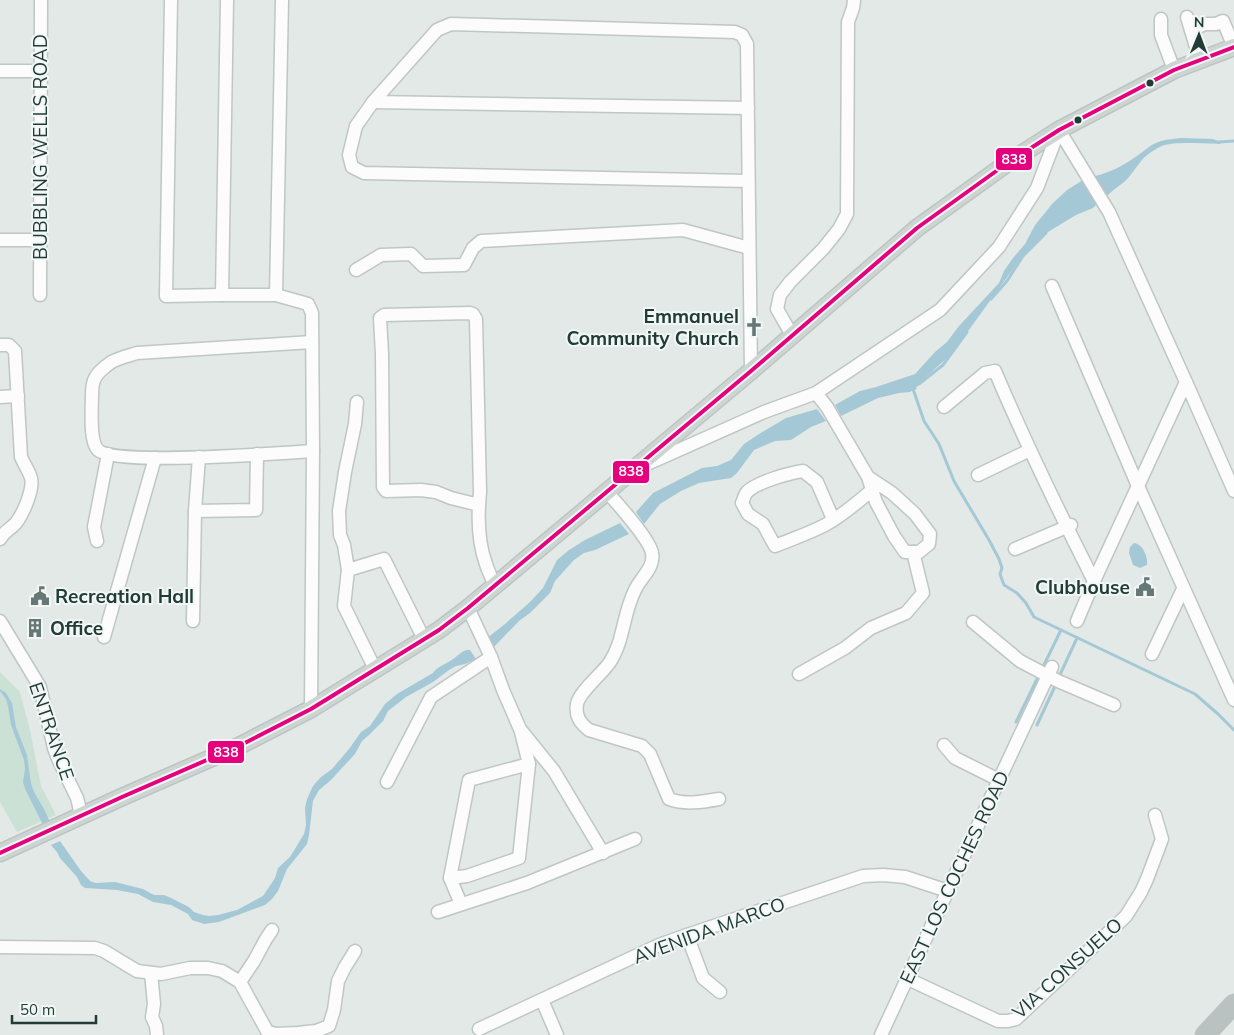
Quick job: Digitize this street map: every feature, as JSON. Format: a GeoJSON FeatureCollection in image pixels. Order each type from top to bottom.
{"type":"FeatureCollection","features":[{"type":"Feature","properties":{"kind":"highway"},"geometry":{"type":"LineString","coordinates":[[1205,1035],[1234,1004]]}},
{"type":"Feature","properties":{"kind":"main road"},"geometry":{"type":"LineString","coordinates":[[0,853],[239,746],[311,709],[424,639],[495,586],[751,371],[917,228],[1006,164],[1060,130],[1174,70],[1234,47]]}},
{"type":"Feature","properties":{"kind":"street","name":"BUBBLING WELLS ROAD"},"geometry":{"type":"LineString","coordinates":[[40,295],[41,0]]}},
{"type":"Feature","properties":{"kind":"street"},"geometry":{"type":"LineString","coordinates":[[171,0],[166,296],[276,296],[308,304],[312,314],[311,709]]}},
{"type":"Feature","properties":{"kind":"street"},"geometry":{"type":"LineString","coordinates":[[222,295],[227,0]]}},
{"type":"Feature","properties":{"kind":"street"},"geometry":{"type":"LineString","coordinates":[[276,296],[282,0]]}},
{"type":"Feature","properties":{"kind":"street"},"geometry":{"type":"LineString","coordinates":[[792,335],[777,308],[780,295],[790,282],[823,249],[839,229],[847,214],[848,22],[854,0]]}},
{"type":"Feature","properties":{"kind":"street"},"geometry":{"type":"LineString","coordinates":[[1188,17],[1200,60]]}},
{"type":"Feature","properties":{"kind":"street"},"geometry":{"type":"LineString","coordinates":[[1161,19],[1161,34],[1174,70]]}},
{"type":"Feature","properties":{"kind":"street"},"geometry":{"type":"LineString","coordinates":[[1191,30],[1205,24],[1216,24],[1223,21],[1234,47]]}},
{"type":"Feature","properties":{"kind":"street"},"geometry":{"type":"LineString","coordinates":[[748,181],[364,173],[352,167],[349,155],[356,126],[373,102],[437,30],[451,24],[735,32],[742,35],[747,44],[751,371]]}},
{"type":"Feature","properties":{"kind":"street"},"geometry":{"type":"LineString","coordinates":[[0,70],[40,71]]}},
{"type":"Feature","properties":{"kind":"street"},"geometry":{"type":"LineString","coordinates":[[373,102],[748,108]]}},
{"type":"Feature","properties":{"kind":"street"},"geometry":{"type":"LineString","coordinates":[[1060,130],[1110,215],[1234,491]]}},
{"type":"Feature","properties":{"kind":"street"},"geometry":{"type":"LineString","coordinates":[[631,471],[764,412],[816,393],[940,310],[999,247],[1037,188],[1060,130]]}},
{"type":"Feature","properties":{"kind":"street"},"geometry":{"type":"LineString","coordinates":[[356,270],[381,255],[411,254],[423,266],[464,265],[473,248],[481,242],[645,232],[683,230],[749,248]]}},
{"type":"Feature","properties":{"kind":"street"},"geometry":{"type":"LineString","coordinates":[[0,240],[40,240]]}},
{"type":"Feature","properties":{"kind":"street"},"geometry":{"type":"LineString","coordinates":[[1052,286],[1138,486],[1234,700]]}},
{"type":"Feature","properties":{"kind":"street"},"geometry":{"type":"LineString","coordinates":[[479,505],[436,492],[421,490],[386,491],[383,487],[380,318],[384,315],[470,313],[475,316],[480,543],[485,562],[495,586]]}},
{"type":"Feature","properties":{"kind":"street"},"geometry":{"type":"LineString","coordinates":[[312,342],[138,354],[115,360],[97,374],[92,386],[93,436],[95,446],[100,452],[155,458],[313,451]]}},
{"type":"Feature","properties":{"kind":"street"},"geometry":{"type":"LineString","coordinates":[[1,345],[9,345],[15,351],[21,457],[31,478],[32,486],[19,519],[1,535]]}},
{"type":"Feature","properties":{"kind":"street"},"geometry":{"type":"LineString","coordinates":[[944,407],[986,373],[995,371],[1030,450],[1094,582]]}},
{"type":"Feature","properties":{"kind":"street"},"geometry":{"type":"LineString","coordinates":[[1077,621],[1186,382]]}},
{"type":"Feature","properties":{"kind":"street"},"geometry":{"type":"LineString","coordinates":[[816,393],[834,418],[868,477],[876,502],[894,536],[905,552],[919,552],[929,544],[930,534],[915,514],[892,492],[868,477]]}},
{"type":"Feature","properties":{"kind":"street"},"geometry":{"type":"LineString","coordinates":[[0,397],[18,396]]}},
{"type":"Feature","properties":{"kind":"street"},"geometry":{"type":"LineString","coordinates":[[357,402],[355,424],[339,511],[340,535],[344,545],[348,570],[344,606],[376,669]]}},
{"type":"Feature","properties":{"kind":"street"},"geometry":{"type":"LineString","coordinates":[[978,474],[1030,450]]}},
{"type":"Feature","properties":{"kind":"street"},"geometry":{"type":"LineString","coordinates":[[97,541],[94,527],[108,454]]}},
{"type":"Feature","properties":{"kind":"street"},"geometry":{"type":"LineString","coordinates":[[195,511],[256,510],[256,454]]}},
{"type":"Feature","properties":{"kind":"street"},"geometry":{"type":"LineString","coordinates":[[193,621],[198,457]]}},
{"type":"Feature","properties":{"kind":"street"},"geometry":{"type":"LineString","coordinates":[[104,637],[155,458]]}},
{"type":"Feature","properties":{"kind":"street"},"geometry":{"type":"LineString","coordinates":[[833,519],[816,482],[803,472],[795,472],[756,486],[745,494],[742,503],[748,514],[763,524],[775,546],[826,525],[854,506],[872,490]]}},
{"type":"Feature","properties":{"kind":"street"},"geometry":{"type":"LineString","coordinates":[[607,492],[642,534],[653,555],[650,567],[634,591],[619,643],[609,664],[577,702],[578,718],[589,730],[642,746],[650,754],[669,799],[677,802],[695,803],[719,799]]}},
{"type":"Feature","properties":{"kind":"street"},"geometry":{"type":"LineString","coordinates":[[1015,548],[1068,526]]}},
{"type":"Feature","properties":{"kind":"street"},"geometry":{"type":"LineString","coordinates":[[799,674],[845,648],[871,628],[906,613],[923,592],[913,552]]}},
{"type":"Feature","properties":{"kind":"street"},"geometry":{"type":"LineString","coordinates":[[348,570],[384,559],[424,639]]}},
{"type":"Feature","properties":{"kind":"street"},"geometry":{"type":"LineString","coordinates":[[1152,654],[1184,589]]}},
{"type":"Feature","properties":{"kind":"street"},"geometry":{"type":"LineString","coordinates":[[450,878],[467,876],[519,858],[528,764],[520,729],[491,657],[468,608]]}},
{"type":"Feature","properties":{"kind":"street","name":"ENTRANCE"},"geometry":{"type":"LineString","coordinates":[[0,621],[40,688],[54,748],[78,801],[80,810],[76,818]]}},
{"type":"Feature","properties":{"kind":"street"},"geometry":{"type":"LineString","coordinates":[[973,622],[1020,661],[1050,672],[1114,706]]}},
{"type":"Feature","properties":{"kind":"street"},"geometry":{"type":"LineString","coordinates":[[387,782],[431,697],[491,657]]}},
{"type":"Feature","properties":{"kind":"street","name":"EAST LOS COCHES ROAD"},"geometry":{"type":"LineString","coordinates":[[881,1035],[1050,672]]}},
{"type":"Feature","properties":{"kind":"street"},"geometry":{"type":"LineString","coordinates":[[520,729],[554,771],[603,852]]}},
{"type":"Feature","properties":{"kind":"street"},"geometry":{"type":"LineString","coordinates":[[944,745],[955,758],[999,780]]}},
{"type":"Feature","properties":{"kind":"street"},"geometry":{"type":"LineString","coordinates":[[460,904],[450,878],[469,780],[528,764]]}},
{"type":"Feature","properties":{"kind":"street"},"geometry":{"type":"LineString","coordinates":[[78,801],[84,810],[95,810]]}},
{"type":"Feature","properties":{"kind":"street","name":"VIA CONSUELO"},"geometry":{"type":"LineString","coordinates":[[908,979],[998,1021],[1016,1019],[1126,916],[1141,892],[1162,840],[1155,815]]}},
{"type":"Feature","properties":{"kind":"street"},"geometry":{"type":"LineString","coordinates":[[438,912],[527,883],[635,839]]}},
{"type":"Feature","properties":{"kind":"street","name":"AVENIDA MARCO"},"geometry":{"type":"LineString","coordinates":[[479,1029],[659,945],[863,876],[905,877],[948,891]]}},
{"type":"Feature","properties":{"kind":"street"},"geometry":{"type":"LineString","coordinates":[[240,982],[272,930]]}},
{"type":"Feature","properties":{"kind":"street"},"geometry":{"type":"LineString","coordinates":[[687,935],[704,978],[720,992]]}},
{"type":"Feature","properties":{"kind":"street"},"geometry":{"type":"LineString","coordinates":[[0,947],[95,948],[104,951],[137,971],[161,974],[190,968],[208,968],[222,971],[240,982],[267,1031],[275,1034],[316,1031],[329,1026],[334,1010],[338,981],[344,967],[355,951]]}},
{"type":"Feature","properties":{"kind":"street"},"geometry":{"type":"LineString","coordinates":[[152,972],[154,1004],[152,1016],[157,1035]]}},
{"type":"Feature","properties":{"kind":"street"},"geometry":{"type":"LineString","coordinates":[[542,1000],[557,1035]]}},
{"type":"Feature","properties":{"kind":"green space"},"geometry":{"type":"Polygon","coordinates":[[[0,672],[20,692],[41,786],[56,815],[17,832],[0,802],[0,672]]]}},
{"type":"Feature","properties":{"kind":"water"},"geometry":{"type":"Polygon","coordinates":[[[1181,138],[1213,139],[1222,142],[1220,144],[1168,144],[1160,147],[1146,156],[1126,180],[1106,197],[1095,176],[1120,166],[1157,142],[1181,138]]]}},
{"type":"Feature","properties":{"kind":"water"},"geometry":{"type":"Polygon","coordinates":[[[1083,180],[1098,203],[1093,208],[1076,215],[1043,235],[1018,262],[947,358],[910,392],[878,398],[841,416],[835,405],[860,391],[915,374],[947,342],[959,326],[999,283],[1004,271],[1025,244],[1035,225],[1053,203],[1067,190],[1083,180]]]}},
{"type":"Feature","properties":{"kind":"water"},"geometry":{"type":"Polygon","coordinates":[[[817,409],[826,421],[811,427],[791,440],[775,441],[754,450],[731,478],[699,483],[681,491],[660,504],[644,524],[636,512],[653,493],[702,468],[717,466],[731,460],[744,444],[759,434],[786,418],[817,409]]]}},
{"type":"Feature","properties":{"kind":"water"},"geometry":{"type":"Polygon","coordinates":[[[620,523],[629,534],[595,550],[584,553],[574,560],[555,581],[550,593],[492,649],[486,639],[530,602],[543,588],[557,560],[585,540],[620,523]]]}},
{"type":"Feature","properties":{"kind":"water"},"geometry":{"type":"Polygon","coordinates":[[[1134,543],[1142,548],[1147,558],[1147,565],[1140,568],[1133,565],[1129,553],[1130,547],[1134,543]]]}},
{"type":"Feature","properties":{"kind":"water"},"geometry":{"type":"Polygon","coordinates":[[[467,650],[470,650],[476,659],[449,670],[433,682],[406,697],[388,711],[383,721],[362,741],[355,754],[319,790],[313,801],[307,844],[287,869],[278,891],[265,905],[219,922],[204,924],[192,920],[188,914],[171,905],[153,902],[138,894],[117,890],[85,888],[51,845],[60,841],[81,871],[90,881],[95,883],[115,882],[143,889],[154,895],[164,895],[203,915],[218,915],[237,910],[263,896],[275,878],[278,868],[290,857],[304,834],[306,825],[305,808],[313,786],[332,769],[361,732],[370,726],[385,704],[397,694],[467,650]]]}},
{"type":"Feature","properties":{"kind":"water"},"geometry":{"type":"Polygon","coordinates":[[[0,689],[6,693],[12,703],[16,727],[27,755],[31,783],[50,822],[43,825],[25,789],[23,782],[24,760],[11,725],[6,699],[0,689]]]}},
{"type":"Feature","properties":{"kind":"waterway"},"geometry":{"type":"LineString","coordinates":[[1219,142],[1234,141]]}},
{"type":"Feature","properties":{"kind":"waterway"},"geometry":{"type":"LineString","coordinates":[[991,299],[1007,281],[1023,256],[1046,233]]}},
{"type":"Feature","properties":{"kind":"waterway"},"geometry":{"type":"LineString","coordinates":[[919,384],[943,365],[967,332]]}},
{"type":"Feature","properties":{"kind":"waterway"},"geometry":{"type":"LineString","coordinates":[[915,388],[913,389],[924,421],[939,444],[954,481],[999,559],[1002,568],[1000,574],[1004,585],[1017,593],[1026,603],[1034,617],[1195,694],[1234,730]]}},
{"type":"Feature","properties":{"kind":"waterway"},"geometry":{"type":"LineString","coordinates":[[1042,669],[1061,630]]}},
{"type":"Feature","properties":{"kind":"waterway"},"geometry":{"type":"LineString","coordinates":[[1058,679],[1077,638]]}},
{"type":"Feature","properties":{"kind":"waterway"},"geometry":{"type":"LineString","coordinates":[[1016,722],[1039,675]]}},
{"type":"Feature","properties":{"kind":"waterway"},"geometry":{"type":"LineString","coordinates":[[1037,725],[1056,684]]}},
{"type":"Feature","properties":{"kind":"transit line","name":"838"},"geometry":{"type":"LineString","coordinates":[[0,853],[239,746],[311,709],[439,630],[468,608],[751,371],[917,228],[1006,164],[1059,130],[1174,70],[1234,47]]}},
{"type":"Feature","properties":{"kind":"place","name":"Emmanuel Community Church"},"geometry":{"type":"Point","coordinates":[754,327]}},
{"type":"Feature","properties":{"kind":"place","name":"Clubhouse"},"geometry":{"type":"Point","coordinates":[1145,587]}},
{"type":"Feature","properties":{"kind":"place","name":"Recreation Hall"},"geometry":{"type":"Point","coordinates":[40,596]}},
{"type":"Feature","properties":{"kind":"place","name":"Office"},"geometry":{"type":"Point","coordinates":[35,628]}}]}
